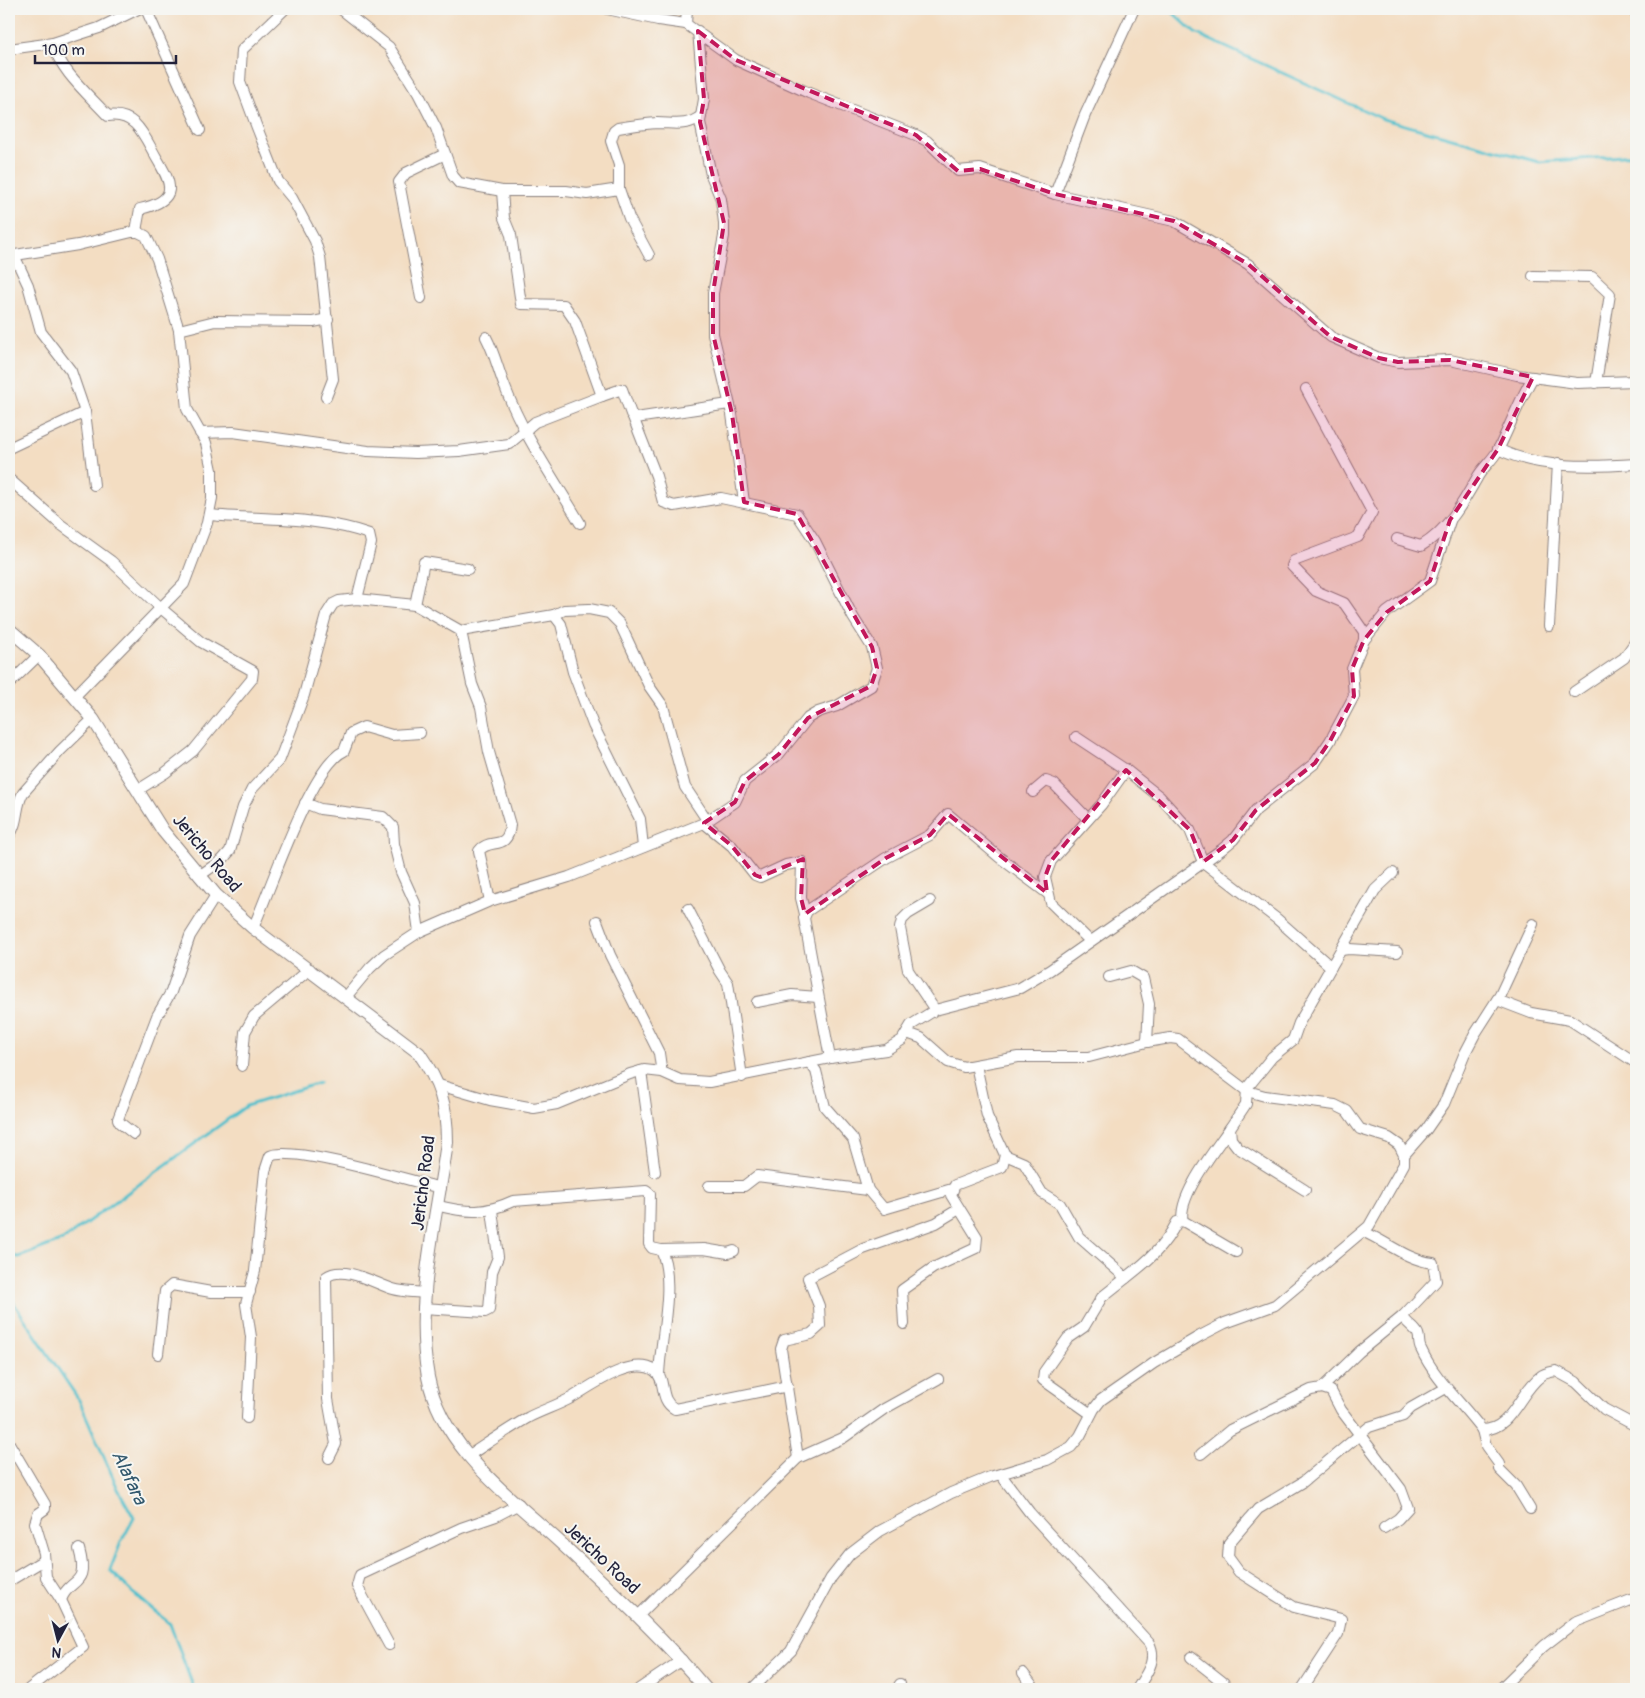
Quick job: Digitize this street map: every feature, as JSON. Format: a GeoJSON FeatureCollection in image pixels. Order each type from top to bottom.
{"type":"FeatureCollection","features":[{"type":"Feature","properties":{"kind":"street"},"geometry":{"type":"LineString","coordinates":[[9,48],[53,42],[99,28],[138,9]]}},
{"type":"Feature","properties":{"kind":"street"},"geometry":{"type":"LineString","coordinates":[[146,9],[200,130]]}},
{"type":"Feature","properties":{"kind":"street"},"geometry":{"type":"LineString","coordinates":[[285,9],[242,50],[240,82],[278,181],[292,198],[315,241],[320,257],[333,378],[326,397]]}},
{"type":"Feature","properties":{"kind":"street"},"geometry":{"type":"LineString","coordinates":[[342,9],[389,47],[418,93],[436,128],[453,176],[459,183],[502,191],[566,191],[587,194],[620,189]]}},
{"type":"Feature","properties":{"kind":"street"},"geometry":{"type":"LineString","coordinates":[[607,9],[686,24],[736,60],[809,93],[916,135],[927,141],[958,171],[980,169],[1055,194],[1174,221],[1248,264],[1331,337],[1379,358],[1398,362],[1450,360],[1533,377],[1577,383],[1636,381]]}},
{"type":"Feature","properties":{"kind":"street"},"geometry":{"type":"LineString","coordinates":[[686,24],[687,9]]}},
{"type":"Feature","properties":{"kind":"street"},"geometry":{"type":"LineString","coordinates":[[1055,194],[1085,115],[1134,9]]}},
{"type":"Feature","properties":{"kind":"street"},"geometry":{"type":"LineString","coordinates":[[1629,9],[1636,12]]}},
{"type":"Feature","properties":{"kind":"street"},"geometry":{"type":"LineString","coordinates":[[698,31],[703,74],[702,116],[704,144],[711,175],[721,199],[724,223],[724,236],[712,294],[713,334],[729,404],[744,502]]}},
{"type":"Feature","properties":{"kind":"street"},"geometry":{"type":"LineString","coordinates":[[53,42],[56,54],[64,66],[108,116],[116,114],[130,119],[140,127],[167,174],[171,185],[167,194],[159,202],[140,210],[136,232]]}},
{"type":"Feature","properties":{"kind":"street"},"geometry":{"type":"LineString","coordinates":[[649,255],[632,225],[620,189],[619,165],[611,141],[614,131],[618,128],[658,123],[685,124],[702,116]]}},
{"type":"Feature","properties":{"kind":"street"},"geometry":{"type":"LineString","coordinates":[[421,298],[399,182],[406,173],[445,154]]}},
{"type":"Feature","properties":{"kind":"street"},"geometry":{"type":"LineString","coordinates":[[502,191],[504,218],[511,235],[521,304],[564,305],[576,321],[602,396]]}},
{"type":"Feature","properties":{"kind":"street"},"geometry":{"type":"LineString","coordinates":[[75,696],[162,610],[184,584],[209,515],[212,498],[212,470],[206,443],[187,408],[179,330],[157,259],[146,236],[136,232],[78,245],[12,255],[28,285],[41,332],[71,370],[85,412],[94,485]]}},
{"type":"Feature","properties":{"kind":"street"},"geometry":{"type":"LineString","coordinates":[[1533,276],[1592,278],[1610,294],[1596,383]]}},
{"type":"Feature","properties":{"kind":"street"},"geometry":{"type":"LineString","coordinates":[[179,330],[216,321],[313,322],[328,319]]}},
{"type":"Feature","properties":{"kind":"street"},"geometry":{"type":"LineString","coordinates":[[486,337],[496,357],[504,387],[525,429],[580,523]]}},
{"type":"Feature","properties":{"kind":"street"},"geometry":{"type":"LineString","coordinates":[[1397,539],[1421,546],[1450,520],[1467,497],[1478,475],[1488,466],[1498,450],[1518,401],[1533,377]]}},
{"type":"Feature","properties":{"kind":"street"},"geometry":{"type":"LineString","coordinates":[[200,432],[233,432],[368,451],[416,453],[508,444],[535,422],[622,389],[656,476],[663,502],[674,506],[721,498],[797,514],[816,541],[849,609],[872,647],[877,668],[871,686],[837,706],[818,712],[808,718],[778,754],[746,781],[734,802],[705,822],[568,877],[490,901],[419,932],[384,955],[370,968],[345,998]]}},
{"type":"Feature","properties":{"kind":"street"},"geometry":{"type":"LineString","coordinates":[[1306,389],[1372,512],[1358,537],[1294,561],[1292,566],[1316,591],[1344,603],[1361,627],[1364,640]]}},
{"type":"Feature","properties":{"kind":"street"},"geometry":{"type":"LineString","coordinates":[[633,417],[729,404]]}},
{"type":"Feature","properties":{"kind":"street"},"geometry":{"type":"LineString","coordinates":[[9,448],[85,412]]}},
{"type":"Feature","properties":{"kind":"street"},"geometry":{"type":"LineString","coordinates":[[1498,450],[1516,458],[1558,463],[1614,466],[1636,464]]}},
{"type":"Feature","properties":{"kind":"street"},"geometry":{"type":"LineString","coordinates":[[1549,626],[1558,463]]}},
{"type":"Feature","properties":{"kind":"street"},"geometry":{"type":"LineString","coordinates":[[9,479],[60,524],[111,561],[162,610],[205,645],[250,668],[253,677],[193,751],[166,773],[138,790]]}},
{"type":"Feature","properties":{"kind":"street"},"geometry":{"type":"LineString","coordinates":[[209,515],[286,518],[347,528],[369,534],[371,544],[357,598]]}},
{"type":"Feature","properties":{"kind":"street"},"geometry":{"type":"LineString","coordinates":[[439,1084],[490,1100],[534,1108],[557,1104],[641,1071],[657,1072],[690,1082],[709,1082],[742,1077],[830,1058],[886,1050],[902,1040],[911,1025],[935,1010],[1020,988],[1050,970],[1233,840],[1256,810],[1315,763],[1330,741],[1354,696],[1352,669],[1364,640],[1387,612],[1430,581],[1450,520]]}},
{"type":"Feature","properties":{"kind":"street"},"geometry":{"type":"LineString","coordinates":[[415,605],[424,562],[468,569]]}},
{"type":"Feature","properties":{"kind":"street"},"geometry":{"type":"LineString","coordinates":[[198,876],[217,864],[230,851],[243,807],[252,789],[280,759],[304,695],[328,610],[339,601],[357,598],[415,605],[461,631],[554,615],[564,610],[589,609],[609,613],[620,624],[649,686],[663,706],[685,787],[705,822],[732,846],[755,875],[760,877],[796,861],[802,862],[801,898],[830,1058]]}},
{"type":"Feature","properties":{"kind":"street"},"geometry":{"type":"LineString","coordinates":[[554,615],[561,624],[573,672],[593,725],[640,819],[643,847]]}},
{"type":"Feature","properties":{"kind":"street","name":"Jericho Road"},"geometry":{"type":"LineString","coordinates":[[9,629],[39,656],[75,696],[92,718],[163,831],[216,896],[253,928],[310,969],[345,998],[419,1053],[439,1084],[447,1118],[439,1206],[423,1308],[428,1377],[434,1403],[452,1435],[468,1456],[638,1616],[682,1660],[706,1689]]}},
{"type":"Feature","properties":{"kind":"street"},"geometry":{"type":"LineString","coordinates":[[461,631],[472,684],[481,706],[489,752],[510,825],[508,837],[504,841],[482,848],[479,851],[490,901]]}},
{"type":"Feature","properties":{"kind":"street"},"geometry":{"type":"LineString","coordinates":[[1574,692],[1624,658],[1636,642]]}},
{"type":"Feature","properties":{"kind":"street"},"geometry":{"type":"LineString","coordinates":[[9,684],[39,656]]}},
{"type":"Feature","properties":{"kind":"street"},"geometry":{"type":"LineString","coordinates":[[9,836],[18,819],[19,800],[23,793],[92,718]]}},
{"type":"Feature","properties":{"kind":"street"},"geometry":{"type":"LineString","coordinates":[[253,928],[306,803],[328,763],[335,755],[344,751],[351,733],[364,727],[392,735],[420,733]]}},
{"type":"Feature","properties":{"kind":"street"},"geometry":{"type":"LineString","coordinates":[[1076,737],[1126,770],[1160,797],[1190,830],[1203,862],[1278,919],[1331,967]]}},
{"type":"Feature","properties":{"kind":"street"},"geometry":{"type":"LineString","coordinates":[[1090,941],[1051,903],[1047,893],[1045,877],[1051,862],[1088,819],[1126,770]]}},
{"type":"Feature","properties":{"kind":"street"},"geometry":{"type":"LineString","coordinates":[[1033,792],[1046,781],[1054,784],[1088,819]]}},
{"type":"Feature","properties":{"kind":"street"},"geometry":{"type":"LineString","coordinates":[[306,803],[320,809],[383,817],[388,821],[393,827],[394,844],[401,872],[415,903],[419,932]]}},
{"type":"Feature","properties":{"kind":"street"},"geometry":{"type":"LineString","coordinates":[[805,914],[886,858],[911,847],[930,835],[948,814],[999,857],[1047,893]]}},
{"type":"Feature","properties":{"kind":"street"},"geometry":{"type":"LineString","coordinates":[[1183,1221],[1185,1200],[1246,1104],[1247,1091],[1272,1057],[1293,1040],[1299,1023],[1376,890],[1393,872]]}},
{"type":"Feature","properties":{"kind":"street"},"geometry":{"type":"LineString","coordinates":[[134,1134],[118,1119],[154,1022],[171,992],[190,936],[216,896]]}},
{"type":"Feature","properties":{"kind":"street"},"geometry":{"type":"LineString","coordinates":[[930,901],[908,914],[902,920],[900,928],[908,970],[935,1010]]}},
{"type":"Feature","properties":{"kind":"street"},"geometry":{"type":"LineString","coordinates":[[688,909],[728,983],[742,1077]]}},
{"type":"Feature","properties":{"kind":"street"},"geometry":{"type":"LineString","coordinates":[[597,921],[610,955],[659,1053],[661,1067],[657,1072]]}},
{"type":"Feature","properties":{"kind":"street"},"geometry":{"type":"LineString","coordinates":[[1404,1156],[1426,1130],[1444,1104],[1467,1048],[1497,1000],[1533,924]]}},
{"type":"Feature","properties":{"kind":"street"},"geometry":{"type":"LineString","coordinates":[[1341,950],[1396,952]]}},
{"type":"Feature","properties":{"kind":"street"},"geometry":{"type":"LineString","coordinates":[[242,1066],[245,1032],[254,1016],[310,969]]}},
{"type":"Feature","properties":{"kind":"street"},"geometry":{"type":"LineString","coordinates":[[1109,977],[1131,971],[1143,978],[1149,1004],[1147,1042]]}},
{"type":"Feature","properties":{"kind":"street"},"geometry":{"type":"LineString","coordinates":[[757,1002],[792,995],[818,997]]}},
{"type":"Feature","properties":{"kind":"street"},"geometry":{"type":"LineString","coordinates":[[1497,1000],[1532,1013],[1570,1020],[1633,1061],[1636,1061]]}},
{"type":"Feature","properties":{"kind":"street"},"geometry":{"type":"LineString","coordinates":[[752,1689],[790,1651],[830,1578],[850,1554],[880,1531],[951,1493],[1048,1460],[1071,1447],[1080,1436],[1091,1414],[1101,1400],[1185,1345],[1226,1323],[1275,1305],[1364,1232],[1386,1198],[1404,1164],[1404,1156],[1400,1145],[1390,1138],[1360,1129],[1347,1111],[1335,1105],[1247,1091],[1178,1039],[1170,1038],[1147,1042],[1089,1056],[1018,1057],[964,1067],[948,1062],[921,1038],[907,1033]]}},
{"type":"Feature","properties":{"kind":"street"},"geometry":{"type":"LineString","coordinates":[[809,1062],[816,1071],[825,1107],[853,1140],[868,1190],[884,1209],[952,1189],[955,1185],[1002,1167],[1005,1155],[987,1116],[976,1065]]}},
{"type":"Feature","properties":{"kind":"street"},"geometry":{"type":"LineString","coordinates":[[641,1071],[655,1172]]}},
{"type":"Feature","properties":{"kind":"street"},"geometry":{"type":"LineString","coordinates":[[1230,1128],[1231,1139],[1238,1148],[1305,1190]]}},
{"type":"Feature","properties":{"kind":"street"},"geometry":{"type":"LineString","coordinates":[[247,1418],[250,1337],[246,1304],[254,1271],[265,1170],[270,1156],[281,1153],[333,1160],[441,1188]]}},
{"type":"Feature","properties":{"kind":"street"},"geometry":{"type":"LineString","coordinates":[[1005,1155],[1024,1163],[1042,1193],[1060,1204],[1079,1237],[1126,1278]]}},
{"type":"Feature","properties":{"kind":"street"},"geometry":{"type":"LineString","coordinates":[[709,1186],[744,1186],[757,1176],[868,1190]]}},
{"type":"Feature","properties":{"kind":"street"},"geometry":{"type":"LineString","coordinates":[[904,1324],[901,1306],[902,1290],[933,1268],[976,1248],[978,1236],[951,1195],[952,1189]]}},
{"type":"Feature","properties":{"kind":"street"},"geometry":{"type":"LineString","coordinates":[[439,1206],[480,1212],[492,1210],[513,1201],[646,1191],[650,1194],[651,1200],[649,1244],[652,1248],[661,1250],[704,1249],[728,1253],[734,1251]]}},
{"type":"Feature","properties":{"kind":"street"},"geometry":{"type":"LineString","coordinates":[[798,1458],[782,1344],[789,1338],[811,1334],[820,1326],[819,1306],[808,1278],[863,1249],[936,1223],[959,1209]]}},
{"type":"Feature","properties":{"kind":"street"},"geometry":{"type":"LineString","coordinates":[[423,1308],[486,1312],[489,1310],[492,1272],[498,1257],[492,1210]]}},
{"type":"Feature","properties":{"kind":"street"},"geometry":{"type":"LineString","coordinates":[[1091,1414],[1043,1380],[1044,1372],[1068,1338],[1084,1327],[1102,1297],[1154,1257],[1169,1238],[1177,1222],[1183,1221],[1236,1252]]}},
{"type":"Feature","properties":{"kind":"street"},"geometry":{"type":"LineString","coordinates":[[1322,1388],[1359,1352],[1403,1316],[1436,1281],[1433,1263],[1421,1262],[1406,1255],[1380,1238],[1364,1232]]}},
{"type":"Feature","properties":{"kind":"street"},"geometry":{"type":"LineString","coordinates":[[661,1250],[665,1260],[668,1306],[661,1344],[659,1376],[666,1402],[675,1409],[788,1386]]}},
{"type":"Feature","properties":{"kind":"street"},"geometry":{"type":"LineString","coordinates":[[328,1458],[336,1444],[328,1399],[326,1277],[334,1273],[367,1277],[395,1290],[424,1292]]}},
{"type":"Feature","properties":{"kind":"street"},"geometry":{"type":"LineString","coordinates":[[158,1354],[166,1291],[172,1285],[211,1292],[250,1292]]}},
{"type":"Feature","properties":{"kind":"street"},"geometry":{"type":"LineString","coordinates":[[1403,1316],[1416,1332],[1422,1351],[1446,1388],[1464,1406],[1482,1430],[1486,1446],[1500,1464],[1500,1469],[1516,1486],[1530,1509]]}},
{"type":"Feature","properties":{"kind":"street"},"geometry":{"type":"LineString","coordinates":[[468,1456],[530,1416],[572,1398],[617,1372],[648,1368],[659,1376]]}},
{"type":"Feature","properties":{"kind":"street"},"geometry":{"type":"LineString","coordinates":[[1482,1430],[1491,1430],[1499,1425],[1509,1416],[1541,1375],[1556,1371],[1576,1382],[1604,1409],[1636,1426]]}},
{"type":"Feature","properties":{"kind":"street"},"geometry":{"type":"LineString","coordinates":[[638,1616],[798,1458],[843,1438],[884,1410],[938,1379]]}},
{"type":"Feature","properties":{"kind":"street"},"geometry":{"type":"LineString","coordinates":[[1201,1454],[1230,1430],[1311,1390],[1322,1388],[1331,1391],[1341,1410],[1401,1489],[1408,1508],[1398,1519],[1384,1528]]}},
{"type":"Feature","properties":{"kind":"street"},"geometry":{"type":"LineString","coordinates":[[1302,1689],[1338,1634],[1341,1619],[1294,1607],[1239,1572],[1228,1557],[1229,1542],[1258,1509],[1303,1482],[1369,1427],[1402,1416],[1411,1408],[1446,1388]]}},
{"type":"Feature","properties":{"kind":"street"},"geometry":{"type":"LineString","coordinates":[[9,1444],[46,1504],[35,1523],[46,1577],[61,1600],[83,1648],[29,1689]]}},
{"type":"Feature","properties":{"kind":"street"},"geometry":{"type":"LineString","coordinates":[[1002,1475],[1030,1513],[1149,1643],[1153,1651],[1151,1665],[1137,1689]]}},
{"type":"Feature","properties":{"kind":"street"},"geometry":{"type":"LineString","coordinates":[[389,1646],[357,1586],[360,1575],[461,1528],[496,1516],[519,1504]]}},
{"type":"Feature","properties":{"kind":"street"},"geometry":{"type":"LineString","coordinates":[[61,1600],[75,1584],[82,1570],[79,1550]]}},
{"type":"Feature","properties":{"kind":"street"},"geometry":{"type":"LineString","coordinates":[[9,1581],[44,1560]]}},
{"type":"Feature","properties":{"kind":"street"},"geometry":{"type":"LineString","coordinates":[[1500,1689],[1544,1646],[1575,1622],[1636,1598]]}},
{"type":"Feature","properties":{"kind":"street"},"geometry":{"type":"LineString","coordinates":[[1191,1657],[1224,1683],[1224,1689]]}},
{"type":"Feature","properties":{"kind":"street"},"geometry":{"type":"LineString","coordinates":[[639,1689],[682,1660]]}},
{"type":"Feature","properties":{"kind":"street"},"geometry":{"type":"LineString","coordinates":[[1023,1673],[1036,1689]]}},
{"type":"Feature","properties":{"kind":"highlighted area"},"geometry":{"type":"Polygon","coordinates":[[[698,31],[736,60],[916,135],[958,171],[980,169],[1055,194],[1174,221],[1248,264],[1331,337],[1379,358],[1398,362],[1450,360],[1533,377],[1498,449],[1450,520],[1430,581],[1387,612],[1364,640],[1352,669],[1354,696],[1330,741],[1315,763],[1256,810],[1233,840],[1203,862],[1190,830],[1126,770],[1051,861],[1045,877],[1047,893],[948,814],[930,835],[886,858],[805,914],[801,898],[803,859],[760,877],[755,875],[732,846],[704,823],[735,802],[745,781],[779,754],[808,718],[871,686],[877,668],[872,647],[797,514],[744,502],[732,414],[713,334],[713,293],[724,223],[700,122],[704,99],[698,31]]]}},
{"type":"Feature","properties":{"kind":"waterway"},"geometry":{"type":"LineString","coordinates":[[1169,9],[1195,33],[1383,119],[1539,162],[1636,155]]}},
{"type":"Feature","properties":{"kind":"waterway"},"geometry":{"type":"LineString","coordinates":[[9,1256],[19,1257],[63,1240],[246,1106],[319,1083]]}},
{"type":"Feature","properties":{"kind":"waterway","name":"Alafara"},"geometry":{"type":"LineString","coordinates":[[9,1296],[79,1400],[118,1489],[134,1518],[121,1542],[110,1570],[132,1592],[170,1624],[194,1689]]}}]}
